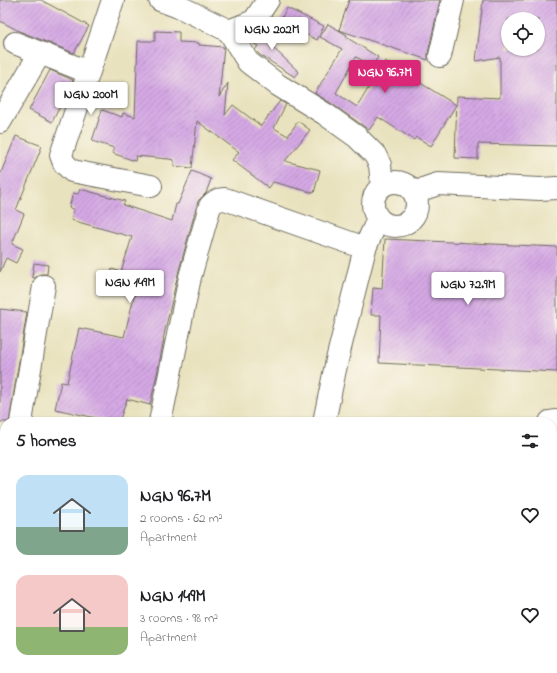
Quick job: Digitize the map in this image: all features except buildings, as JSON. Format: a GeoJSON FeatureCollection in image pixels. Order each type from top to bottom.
{"type":"FeatureCollection","features":[{"type":"Feature","properties":{"kind":"street"},"geometry":{"type":"LineString","coordinates":[[113,0],[61,155],[64,163],[72,171],[151,186]]}},
{"type":"Feature","properties":{"kind":"street"},"geometry":{"type":"LineString","coordinates":[[160,0],[184,9],[229,31],[248,62],[278,85],[357,136],[375,155],[380,165],[382,185]]}},
{"type":"Feature","properties":{"kind":"street"},"geometry":{"type":"LineString","coordinates":[[229,31],[254,21],[268,0]]}},
{"type":"Feature","properties":{"kind":"street"},"geometry":{"type":"LineString","coordinates":[[440,56],[453,0]]}},
{"type":"Feature","properties":{"kind":"street"},"geometry":{"type":"LineString","coordinates":[[15,42],[88,72]]}},
{"type":"Feature","properties":{"kind":"street"},"geometry":{"type":"LineString","coordinates":[[0,122],[40,53]]}},
{"type":"Feature","properties":{"kind":"street"},"geometry":{"type":"LineString","coordinates":[[395,181],[407,184],[416,194],[418,207],[413,218],[402,226],[389,226],[378,220],[373,208],[374,195],[382,185],[395,181]]}},
{"type":"Feature","properties":{"kind":"street"},"geometry":{"type":"LineString","coordinates":[[416,194],[426,188],[438,184],[540,189],[557,188]]}},
{"type":"Feature","properties":{"kind":"street"},"geometry":{"type":"LineString","coordinates":[[161,417],[190,277],[210,206],[214,202],[219,199],[225,199],[365,248]]}},
{"type":"Feature","properties":{"kind":"street"},"geometry":{"type":"LineString","coordinates":[[325,417],[337,360],[365,248],[378,220]]}},
{"type":"Feature","properties":{"kind":"street"},"geometry":{"type":"LineString","coordinates":[[22,417],[44,286]]}}]}
